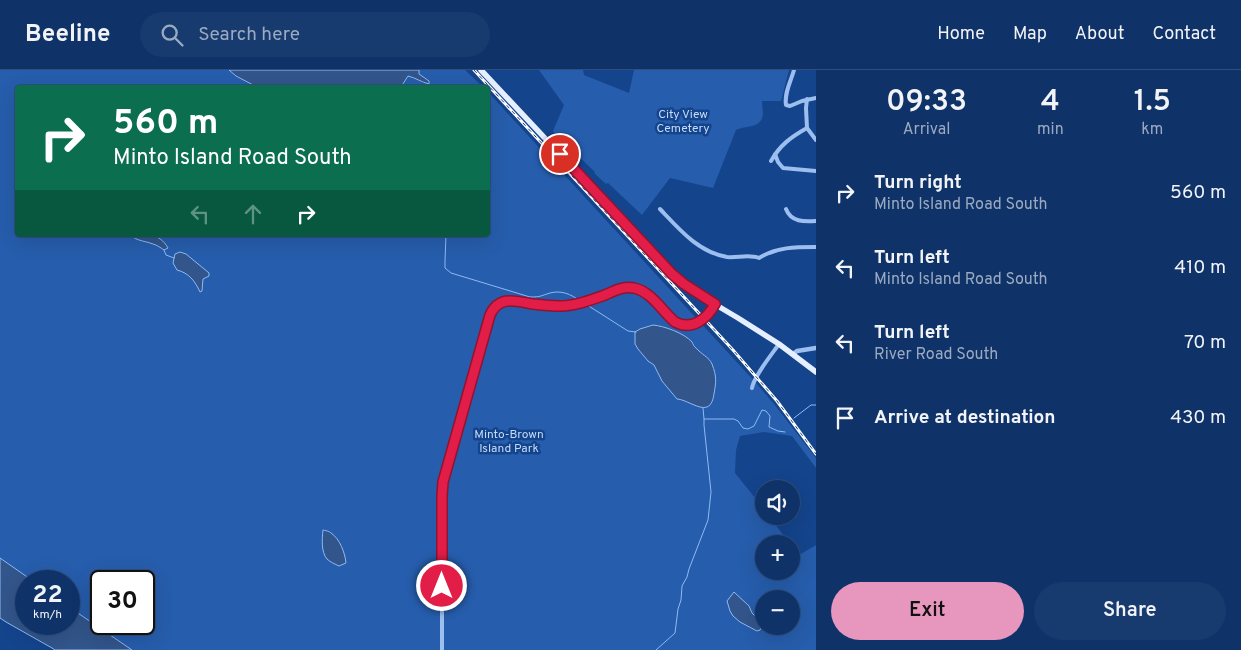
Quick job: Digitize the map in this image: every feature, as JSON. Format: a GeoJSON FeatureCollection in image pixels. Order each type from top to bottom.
{"type":"FeatureCollection","features":[{"type":"Feature","properties":{"kind":"main road"},"geometry":{"type":"LineString","coordinates":[[481,70],[672,274],[684,284],[779,344],[816,372]]}},
{"type":"Feature","properties":{"kind":"street"},"geometry":{"type":"LineString","coordinates":[[794,70],[786,93],[786,105],[790,106],[807,99],[816,98]]}},
{"type":"Feature","properties":{"kind":"street"},"geometry":{"type":"LineString","coordinates":[[807,99],[807,128],[816,140]]}},
{"type":"Feature","properties":{"kind":"street"},"geometry":{"type":"LineString","coordinates":[[771,161],[789,139],[807,128]]}},
{"type":"Feature","properties":{"kind":"street"},"geometry":{"type":"LineString","coordinates":[[775,154],[783,168],[816,171]]}},
{"type":"Feature","properties":{"kind":"street"},"geometry":{"type":"LineString","coordinates":[[660,209],[691,240],[705,250],[720,255],[738,258],[753,256],[759,258],[764,254],[781,249],[816,247]]}},
{"type":"Feature","properties":{"kind":"street"},"geometry":{"type":"LineString","coordinates":[[786,209],[793,218],[798,220],[816,221]]}},
{"type":"Feature","properties":{"kind":"street"},"geometry":{"type":"LineString","coordinates":[[442,650],[443,482],[490,315],[495,306],[506,301],[560,306],[572,305],[619,289],[633,288],[642,290],[675,322],[693,325],[702,321],[715,304]]}},
{"type":"Feature","properties":{"kind":"street"},"geometry":{"type":"LineString","coordinates":[[752,388],[757,376],[779,344]]}},
{"type":"Feature","properties":{"kind":"street"},"geometry":{"type":"LineString","coordinates":[[793,354],[797,351],[816,348]]}},
{"type":"Feature","properties":{"kind":"green space","name":"Minto-Brown Island Park"},"geometry":{"type":"Polygon","coordinates":[[[0,70],[229,70],[253,85],[15,85],[15,237],[490,237],[490,94],[756,383],[816,458],[816,468],[792,436],[764,432],[740,436],[736,450],[735,473],[755,498],[755,525],[776,525],[783,535],[755,535],[755,580],[800,580],[800,554],[816,545],[816,650],[132,650],[110,635],[155,635],[155,570],[90,570],[90,621],[80,615],[80,570],[17,570],[0,558],[0,70]]]}},
{"type":"Feature","properties":{"kind":"green space"},"geometry":{"type":"Polygon","coordinates":[[[419,70],[465,70],[481,85],[403,85],[408,76],[415,77],[423,83],[429,81],[419,74],[419,70]]]}},
{"type":"Feature","properties":{"kind":"green space","name":"City View Cemetery"},"geometry":{"type":"Polygon","coordinates":[[[539,70],[583,70],[584,75],[629,93],[634,70],[789,70],[781,101],[762,101],[763,117],[758,124],[736,130],[713,188],[670,178],[642,215],[608,183],[606,184],[594,173],[554,133],[553,131],[564,105],[539,70]]]}},
{"type":"Feature","properties":{"kind":"shaded area"},"geometry":{"type":"Polygon","coordinates":[[[229,70],[419,70],[419,74],[429,81],[429,84],[408,76],[402,85],[253,85],[229,70]]]}},
{"type":"Feature","properties":{"kind":"shaded area"},"geometry":{"type":"Polygon","coordinates":[[[133,237],[156,237],[161,239],[168,248],[164,250],[156,245],[133,237]]]}},
{"type":"Feature","properties":{"kind":"shaded area"},"geometry":{"type":"Polygon","coordinates":[[[180,252],[186,254],[209,273],[209,276],[203,279],[202,291],[200,292],[188,275],[177,270],[173,263],[175,254],[180,252]]]}},
{"type":"Feature","properties":{"kind":"shaded area"},"geometry":{"type":"Polygon","coordinates":[[[653,325],[668,328],[684,336],[711,362],[715,372],[716,383],[713,400],[709,406],[704,408],[677,399],[662,381],[654,365],[638,349],[635,344],[635,332],[653,325]]]}},
{"type":"Feature","properties":{"kind":"shaded area"},"geometry":{"type":"Polygon","coordinates":[[[323,530],[331,533],[337,539],[346,563],[339,566],[327,559],[323,549],[323,530]]]}},
{"type":"Feature","properties":{"kind":"shaded area"},"geometry":{"type":"Polygon","coordinates":[[[0,558],[17,570],[15,570],[15,627],[0,618],[0,558]]]}},
{"type":"Feature","properties":{"kind":"shaded area"},"geometry":{"type":"Polygon","coordinates":[[[734,592],[749,606],[755,616],[755,630],[733,616],[727,601],[734,592]]]}},
{"type":"Feature","properties":{"kind":"shaded area"},"geometry":{"type":"Polygon","coordinates":[[[80,615],[90,621],[90,635],[110,635],[132,650],[55,650],[29,635],[80,635],[80,615]]]}},
{"type":"Feature","properties":{"kind":"waterway"},"geometry":{"type":"LineString","coordinates":[[446,237],[445,268],[451,273],[530,297],[562,292],[580,301]]}},
{"type":"Feature","properties":{"kind":"waterway"},"geometry":{"type":"LineString","coordinates":[[164,250],[166,255],[174,258]]}},
{"type":"Feature","properties":{"kind":"waterway"},"geometry":{"type":"LineString","coordinates":[[584,303],[628,331],[636,332]]}},
{"type":"Feature","properties":{"kind":"waterway"},"geometry":{"type":"LineString","coordinates":[[794,418],[811,405],[816,405]]}},
{"type":"Feature","properties":{"kind":"waterway"},"geometry":{"type":"LineString","coordinates":[[703,408],[704,419],[734,419],[743,428],[748,429],[754,426],[762,410],[766,411],[770,416],[769,427],[785,432]]}},
{"type":"Feature","properties":{"kind":"waterway"},"geometry":{"type":"LineString","coordinates":[[656,650],[675,633],[682,586],[708,520],[711,492],[704,419]]}},
{"type":"Feature","properties":{"kind":"railway"},"geometry":{"type":"LineString","coordinates":[[474,70],[488,85]]}},
{"type":"Feature","properties":{"kind":"railway"},"geometry":{"type":"LineString","coordinates":[[490,87],[733,350],[777,401],[816,454]]}},
{"type":"Feature","properties":{"kind":"route"},"geometry":{"type":"LineString","coordinates":[[442,586],[443,482],[490,315],[495,306],[511,300],[560,306],[569,305],[590,300],[619,289],[633,288],[642,290],[675,322],[693,325],[702,321],[715,304],[672,274],[560,154]]}}]}
